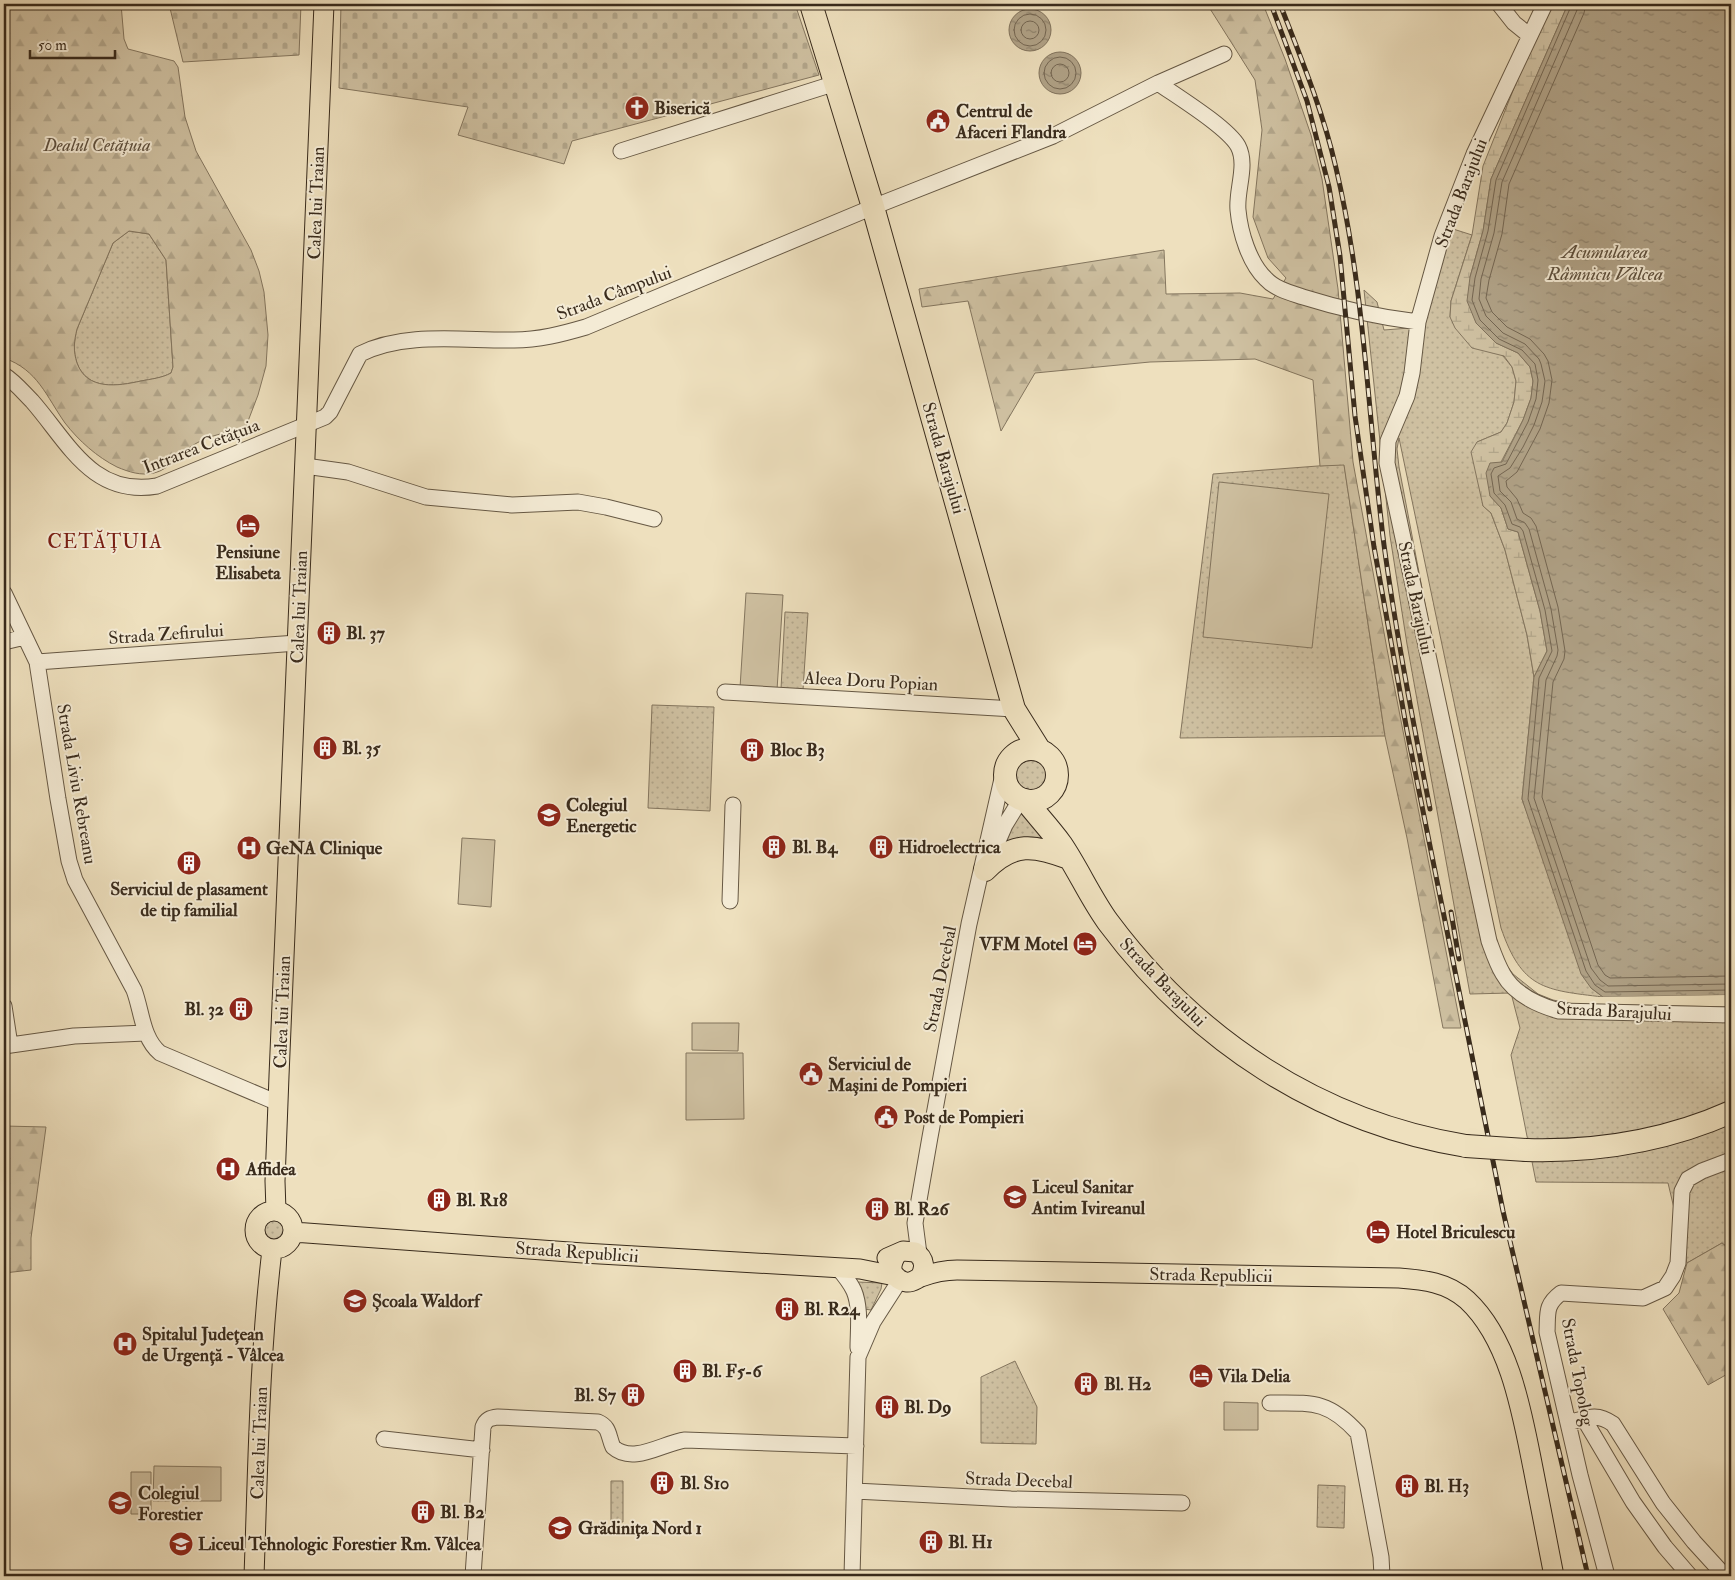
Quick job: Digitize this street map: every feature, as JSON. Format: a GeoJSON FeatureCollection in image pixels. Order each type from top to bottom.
{"type":"FeatureCollection","features":[{"type":"Feature","properties":{"kind":"highway","name":"Strada Barajului"},"geometry":{"type":"LineString","coordinates":[[811,4],[873,207],[1014,709],[1039,749]]}},
{"type":"Feature","properties":{"kind":"highway","name":"Strada Barajului"},"geometry":{"type":"LineString","coordinates":[[1007,765],[1014,709]]}},
{"type":"Feature","properties":{"kind":"highway"},"geometry":{"type":"LineString","coordinates":[[1022,749],[1039,749],[1046,753],[1055,765],[1057,772],[1056,784],[1047,796],[1040,800],[1023,800],[1013,794],[1007,787],[1004,779],[1007,765],[1022,749]]}},
{"type":"Feature","properties":{"kind":"highway","name":"Strada Barajului"},"geometry":{"type":"LineString","coordinates":[[1056,784],[1056,815],[1065,851]]}},
{"type":"Feature","properties":{"kind":"highway","name":"Strada Barajului"},"geometry":{"type":"LineString","coordinates":[[1023,800],[1065,851],[1106,920],[1144,966],[1188,1012],[1245,1056],[1282,1080],[1343,1111],[1413,1136],[1466,1146],[1526,1150],[1596,1148],[1639,1141],[1674,1133],[1731,1112]]}},
{"type":"Feature","properties":{"kind":"highway"},"geometry":{"type":"LineString","coordinates":[[985,870],[1003,854],[1021,848],[1065,851]]}},
{"type":"Feature","properties":{"kind":"main road","name":"Calea lui Traian"},"geometry":{"type":"LineString","coordinates":[[276,1211],[278,1103],[324,4]]}},
{"type":"Feature","properties":{"kind":"main road"},"geometry":{"type":"LineString","coordinates":[[276,1211],[289,1218],[292,1222],[293,1232],[289,1243],[284,1247],[272,1250],[263,1247],[256,1239],[255,1226],[260,1217],[265,1213],[276,1211]]}},
{"type":"Feature","properties":{"kind":"main road","name":"Strada Republicii"},"geometry":{"type":"LineString","coordinates":[[293,1232],[556,1251],[860,1269],[910,1282],[951,1270],[1399,1278],[1438,1283],[1466,1299],[1480,1315],[1492,1334],[1518,1394],[1554,1576]]}},
{"type":"Feature","properties":{"kind":"main road","name":"Calea lui Traian"},"geometry":{"type":"LineString","coordinates":[[254,1576],[262,1376],[268,1277],[272,1250]]}},
{"type":"Feature","properties":{"kind":"main road"},"geometry":{"type":"LineString","coordinates":[[898,1278],[892,1267],[894,1258],[910,1254],[924,1268],[919,1278]]}},
{"type":"Feature","properties":{"kind":"main road","name":"Strada Republicii"},"geometry":{"type":"LineString","coordinates":[[860,1269],[910,1254],[951,1270]]}},
{"type":"Feature","properties":{"kind":"street"},"geometry":{"type":"LineString","coordinates":[[1499,4],[1514,23],[1530,36]]}},
{"type":"Feature","properties":{"kind":"street","name":"Strada Barajului"},"geometry":{"type":"LineString","coordinates":[[1545,4],[1474,154],[1442,236],[1418,322],[1412,374],[1407,396],[1388,441],[1387,463],[1488,941],[1504,976],[1522,994],[1541,1005],[1558,1011],[1731,1015]]}},
{"type":"Feature","properties":{"kind":"street"},"geometry":{"type":"LineString","coordinates":[[873,207],[1053,136],[1158,83],[1224,54]]}},
{"type":"Feature","properties":{"kind":"street"},"geometry":{"type":"LineString","coordinates":[[621,151],[836,83]]}},
{"type":"Feature","properties":{"kind":"street"},"geometry":{"type":"LineString","coordinates":[[1158,83],[1218,126],[1234,140],[1238,147],[1242,161],[1237,195],[1240,224],[1252,258],[1266,280],[1283,290],[1329,306],[1375,316],[1418,322]]}},
{"type":"Feature","properties":{"kind":"street","name":"Strada Câmpului"},"geometry":{"type":"LineString","coordinates":[[306,425],[320,421],[330,412],[360,354],[382,344],[403,340],[517,340],[562,334],[586,327],[873,207]]}},
{"type":"Feature","properties":{"kind":"street","name":"Intrarea Cetățuia"},"geometry":{"type":"LineString","coordinates":[[4,375],[20,388],[84,465],[112,483],[127,487],[143,488],[172,481],[206,465],[306,425]]}},
{"type":"Feature","properties":{"kind":"street"},"geometry":{"type":"LineString","coordinates":[[305,466],[348,472],[426,497],[512,505],[578,502],[654,519]]}},
{"type":"Feature","properties":{"kind":"street","name":"Strada Liviu Rebreanu"},"geometry":{"type":"LineString","coordinates":[[4,593],[37,662],[71,867],[82,895],[134,990],[140,1005],[149,1042],[160,1053],[278,1103]]}},
{"type":"Feature","properties":{"kind":"street"},"geometry":{"type":"LineString","coordinates":[[4,642],[25,637]]}},
{"type":"Feature","properties":{"kind":"street","name":"Strada Zefirului"},"geometry":{"type":"LineString","coordinates":[[37,662],[297,643]]}},
{"type":"Feature","properties":{"kind":"street","name":"Aleea Doru Popian"},"geometry":{"type":"LineString","coordinates":[[725,692],[1014,709]]}},
{"type":"Feature","properties":{"kind":"street","name":"Strada Decebal"},"geometry":{"type":"LineString","coordinates":[[910,1254],[955,999],[977,890],[1007,765]]}},
{"type":"Feature","properties":{"kind":"street","name":"Strada Decebal"},"geometry":{"type":"LineString","coordinates":[[977,890],[1005,825],[1023,800]]}},
{"type":"Feature","properties":{"kind":"street"},"geometry":{"type":"LineString","coordinates":[[730,901],[733,805]]}},
{"type":"Feature","properties":{"kind":"street"},"geometry":{"type":"LineString","coordinates":[[4,1006],[7,1046],[98,1034],[146,1033]]}},
{"type":"Feature","properties":{"kind":"street","name":"Strada Topolog"},"geometry":{"type":"LineString","coordinates":[[1607,1576],[1568,1423],[1548,1332],[1548,1308],[1552,1300],[1560,1293],[1643,1298],[1665,1288],[1673,1276],[1678,1263],[1682,1191],[1688,1179],[1702,1171],[1731,1160]]}},
{"type":"Feature","properties":{"kind":"street"},"geometry":{"type":"LineString","coordinates":[[838,1268],[849,1282],[858,1304],[852,1576]]}},
{"type":"Feature","properties":{"kind":"street"},"geometry":{"type":"LineString","coordinates":[[858,1357],[873,1322],[898,1278]]}},
{"type":"Feature","properties":{"kind":"street"},"geometry":{"type":"LineString","coordinates":[[1270,1403],[1301,1403],[1326,1406],[1346,1419],[1358,1433],[1382,1557],[1382,1576]]}},
{"type":"Feature","properties":{"kind":"street"},"geometry":{"type":"LineString","coordinates":[[1568,1423],[1591,1416],[1603,1417],[1613,1424],[1663,1503],[1694,1542],[1726,1576]]}},
{"type":"Feature","properties":{"kind":"street"},"geometry":{"type":"LineString","coordinates":[[473,1576],[483,1426],[490,1418],[603,1424],[608,1430],[613,1446],[624,1453],[644,1453],[673,1442],[685,1440],[856,1446]]}},
{"type":"Feature","properties":{"kind":"street"},"geometry":{"type":"LineString","coordinates":[[1584,1419],[1633,1502],[1664,1547],[1690,1576]]}},
{"type":"Feature","properties":{"kind":"street"},"geometry":{"type":"LineString","coordinates":[[384,1439],[482,1450]]}},
{"type":"Feature","properties":{"kind":"street","name":"Strada Decebal"},"geometry":{"type":"LineString","coordinates":[[855,1491],[1011,1499],[1182,1503]]}},
{"type":"Feature","properties":{"kind":"green space","name":"Dealul Cetățuia"},"geometry":{"type":"Polygon","coordinates":[[[4,4],[121,4],[124,39],[128,49],[174,61],[178,67],[185,117],[196,151],[251,250],[259,271],[264,292],[268,335],[266,366],[258,395],[245,429],[207,438],[190,447],[165,468],[154,473],[140,474],[117,467],[89,448],[65,423],[33,377],[16,363],[4,358],[4,4]],[[129,231],[113,243],[77,329],[74,346],[77,363],[88,378],[96,382],[113,385],[123,384],[156,378],[171,373],[173,367],[166,260],[149,234],[129,231]]]}},
{"type":"Feature","properties":{"kind":"green space"},"geometry":{"type":"Polygon","coordinates":[[[169,4],[301,4],[299,55],[183,62],[169,4]]]}},
{"type":"Feature","properties":{"kind":"green space"},"geometry":{"type":"Polygon","coordinates":[[[341,4],[795,4],[819,75],[572,141],[564,164],[458,135],[468,107],[339,88],[341,4]]]}},
{"type":"Feature","properties":{"kind":"green space"},"geometry":{"type":"Polygon","coordinates":[[[1207,4],[1263,4],[1285,59],[1311,135],[1322,179],[1338,289],[1353,462],[1387,649],[1461,1028],[1443,1028],[1407,838],[1385,736],[1344,465],[1320,466],[1313,380],[1255,359],[1150,362],[1035,373],[1001,431],[968,301],[922,307],[919,289],[1164,250],[1166,294],[1240,293],[1273,299],[1286,278],[1268,258],[1253,217],[1262,130],[1255,80],[1207,4]]]}},
{"type":"Feature","properties":{"kind":"green space"},"geometry":{"type":"Polygon","coordinates":[[[1550,4],[1568,4],[1491,179],[1483,231],[1470,277],[1496,343],[1518,353],[1530,367],[1533,381],[1531,398],[1523,420],[1501,462],[1490,496],[1501,508],[1508,529],[1518,532],[1540,611],[1547,651],[1534,677],[1527,635],[1505,550],[1491,513],[1483,506],[1471,452],[1477,442],[1501,432],[1507,423],[1514,402],[1516,381],[1512,367],[1504,356],[1472,348],[1455,328],[1450,317],[1451,301],[1472,235],[1483,166],[1550,4]]]}},
{"type":"Feature","properties":{"kind":"green space"},"geometry":{"type":"Polygon","coordinates":[[[1450,228],[1472,235],[1451,301],[1450,317],[1503,356],[1512,367],[1516,381],[1514,402],[1507,423],[1501,432],[1477,442],[1483,506],[1491,513],[1505,550],[1527,635],[1534,677],[1522,799],[1591,988],[1603,997],[1565,992],[1538,983],[1527,975],[1518,964],[1501,928],[1399,438],[1397,449],[1399,467],[1443,699],[1491,924],[1502,959],[1513,974],[1538,994],[1553,1000],[1574,1004],[1731,1007],[1731,1250],[1722,1243],[1687,1263],[1668,1183],[1536,1182],[1511,1055],[1520,1028],[1511,993],[1470,994],[1407,644],[1390,536],[1364,290],[1377,302],[1384,330],[1422,327],[1450,228]]]}},
{"type":"Feature","properties":{"kind":"green space"},"geometry":{"type":"Polygon","coordinates":[[[129,231],[149,234],[166,260],[173,367],[171,373],[160,377],[123,384],[104,384],[88,378],[82,372],[75,354],[75,338],[113,243],[129,231]]]}},
{"type":"Feature","properties":{"kind":"green space"},"geometry":{"type":"Polygon","coordinates":[[[1344,464],[1385,736],[1180,738],[1213,474],[1344,464]]]}},
{"type":"Feature","properties":{"kind":"green space"},"geometry":{"type":"Polygon","coordinates":[[[1219,482],[1329,494],[1312,648],[1203,637],[1219,482]]]}},
{"type":"Feature","properties":{"kind":"green space"},"geometry":{"type":"Polygon","coordinates":[[[746,593],[783,595],[777,690],[740,688],[746,593]]]}},
{"type":"Feature","properties":{"kind":"green space"},"geometry":{"type":"Polygon","coordinates":[[[785,612],[808,613],[803,690],[781,689],[785,612]]]}},
{"type":"Feature","properties":{"kind":"green space"},"geometry":{"type":"Polygon","coordinates":[[[652,705],[714,707],[710,811],[648,808],[652,705]]]}},
{"type":"Feature","properties":{"kind":"green space"},"geometry":{"type":"Polygon","coordinates":[[[1031,757],[1038,758],[1043,762],[1047,767],[1047,781],[1043,786],[1038,790],[1031,791],[1024,790],[1019,786],[1015,781],[1014,774],[1015,767],[1019,762],[1024,758],[1031,757]]]}},
{"type":"Feature","properties":{"kind":"green space"},"geometry":{"type":"Polygon","coordinates":[[[1024,810],[1045,843],[1002,849],[1017,815],[1024,810]]]}},
{"type":"Feature","properties":{"kind":"green space"},"geometry":{"type":"Polygon","coordinates":[[[462,838],[495,840],[491,907],[458,904],[462,838]]]}},
{"type":"Feature","properties":{"kind":"green space"},"geometry":{"type":"Polygon","coordinates":[[[692,1023],[739,1023],[738,1051],[692,1050],[692,1023]]]}},
{"type":"Feature","properties":{"kind":"green space"},"geometry":{"type":"Polygon","coordinates":[[[686,1053],[743,1053],[744,1119],[686,1120],[686,1053]]]}},
{"type":"Feature","properties":{"kind":"green space"},"geometry":{"type":"Polygon","coordinates":[[[4,1126],[46,1127],[31,1238],[31,1270],[4,1273],[4,1126]]]}},
{"type":"Feature","properties":{"kind":"green space"},"geometry":{"type":"Polygon","coordinates":[[[274,1219],[282,1223],[286,1231],[282,1239],[274,1243],[266,1239],[262,1231],[266,1223],[274,1219]]]}},
{"type":"Feature","properties":{"kind":"green space"},"geometry":{"type":"Polygon","coordinates":[[[1722,1243],[1731,1250],[1731,1372],[1708,1385],[1663,1309],[1679,1293],[1687,1263],[1722,1243]]]}},
{"type":"Feature","properties":{"kind":"green space"},"geometry":{"type":"Polygon","coordinates":[[[858,1282],[882,1283],[871,1310],[864,1309],[858,1282]]]}},
{"type":"Feature","properties":{"kind":"green space"},"geometry":{"type":"Polygon","coordinates":[[[1015,1361],[1037,1407],[1036,1444],[981,1443],[981,1377],[1015,1361]]]}},
{"type":"Feature","properties":{"kind":"green space"},"geometry":{"type":"Polygon","coordinates":[[[1224,1402],[1258,1403],[1258,1430],[1224,1430],[1224,1402]]]}},
{"type":"Feature","properties":{"kind":"green space"},"geometry":{"type":"Polygon","coordinates":[[[154,1466],[221,1467],[221,1501],[153,1501],[154,1466]]]}},
{"type":"Feature","properties":{"kind":"green space"},"geometry":{"type":"Polygon","coordinates":[[[131,1472],[151,1472],[151,1514],[131,1514],[131,1472]]]}},
{"type":"Feature","properties":{"kind":"green space"},"geometry":{"type":"Polygon","coordinates":[[[611,1481],[623,1481],[623,1522],[611,1522],[611,1481]]]}},
{"type":"Feature","properties":{"kind":"green space"},"geometry":{"type":"Polygon","coordinates":[[[1318,1485],[1345,1486],[1344,1528],[1317,1527],[1318,1485]]]}},
{"type":"Feature","properties":{"kind":"water","name":"Acumularea Râmnicu Vâlcea"},"geometry":{"type":"Polygon","coordinates":[[[1568,4],[1731,4],[1731,995],[1603,997],[1591,988],[1581,974],[1522,799],[1534,677],[1547,651],[1540,611],[1518,532],[1508,529],[1501,508],[1490,496],[1486,473],[1490,463],[1502,462],[1523,420],[1531,398],[1533,381],[1530,367],[1518,353],[1496,343],[1476,323],[1467,301],[1470,277],[1483,231],[1491,179],[1568,4]]]}},
{"type":"Feature","properties":{"kind":"water"},"geometry":{"type":"Polygon","coordinates":[[[1030,9],[1045,15],[1051,30],[1045,45],[1030,51],[1015,45],[1009,30],[1015,15],[1030,9]]]}},
{"type":"Feature","properties":{"kind":"water"},"geometry":{"type":"Polygon","coordinates":[[[1060,52],[1075,58],[1081,73],[1075,88],[1060,94],[1045,88],[1039,73],[1045,58],[1060,52]]]}},
{"type":"Feature","properties":{"kind":"pier"},"geometry":{"type":"Polygon","coordinates":[[[1731,995],[1731,998],[1603,1000],[1598,997],[1731,995]]]}},
{"type":"Feature","properties":{"kind":"railway"},"geometry":{"type":"LineString","coordinates":[[1271,4],[1307,101],[1329,187],[1340,256],[1355,416],[1374,547],[1407,731],[1503,1211],[1588,1576]]}},
{"type":"Feature","properties":{"kind":"railway"},"geometry":{"type":"LineString","coordinates":[[1280,4],[1325,126],[1346,214],[1360,308],[1384,545],[1399,644],[1430,809]]}},
{"type":"Feature","properties":{"kind":"railway"},"geometry":{"type":"LineString","coordinates":[[1451,912],[1459,959]]}},
{"type":"Feature","properties":{"kind":"place","name":"Biserică"},"geometry":{"type":"Point","coordinates":[637,108]}},
{"type":"Feature","properties":{"kind":"place","name":"Centrul de Afaceri Flandra"},"geometry":{"type":"Point","coordinates":[938,121]}},
{"type":"Feature","properties":{"kind":"place","name":"Pensiune Elisabeta"},"geometry":{"type":"Point","coordinates":[248,526]}},
{"type":"Feature","properties":{"kind":"place","name":"Bl. 37"},"geometry":{"type":"Point","coordinates":[329,633]}},
{"type":"Feature","properties":{"kind":"place","name":"Bl. 35"},"geometry":{"type":"Point","coordinates":[325,748]}},
{"type":"Feature","properties":{"kind":"place","name":"Bloc B3"},"geometry":{"type":"Point","coordinates":[752,750]}},
{"type":"Feature","properties":{"kind":"place","name":"Colegiul Energetic"},"geometry":{"type":"Point","coordinates":[549,815]}},
{"type":"Feature","properties":{"kind":"place","name":"Bl. B4"},"geometry":{"type":"Point","coordinates":[774,847]}},
{"type":"Feature","properties":{"kind":"place","name":"Hidroelectrica"},"geometry":{"type":"Point","coordinates":[881,847]}},
{"type":"Feature","properties":{"kind":"place","name":"GeNA Clinique"},"geometry":{"type":"Point","coordinates":[249,848]}},
{"type":"Feature","properties":{"kind":"place","name":"Serviciul de plasament de tip familial"},"geometry":{"type":"Point","coordinates":[189,863]}},
{"type":"Feature","properties":{"kind":"place","name":"VFM Motel"},"geometry":{"type":"Point","coordinates":[1085,944]}},
{"type":"Feature","properties":{"kind":"place","name":"Bl. 32"},"geometry":{"type":"Point","coordinates":[241,1009]}},
{"type":"Feature","properties":{"kind":"place","name":"Serviciul de Mașini de Pompieri"},"geometry":{"type":"Point","coordinates":[811,1074]}},
{"type":"Feature","properties":{"kind":"place","name":"Post de Pompieri"},"geometry":{"type":"Point","coordinates":[886,1117]}},
{"type":"Feature","properties":{"kind":"place","name":"Affidea"},"geometry":{"type":"Point","coordinates":[228,1169]}},
{"type":"Feature","properties":{"kind":"place","name":"Liceul Sanitar Antim Ivireanul"},"geometry":{"type":"Point","coordinates":[1015,1197]}},
{"type":"Feature","properties":{"kind":"place","name":"Bl. R18"},"geometry":{"type":"Point","coordinates":[439,1200]}},
{"type":"Feature","properties":{"kind":"place","name":"Bl. R26"},"geometry":{"type":"Point","coordinates":[877,1209]}},
{"type":"Feature","properties":{"kind":"place","name":"Hotel Briculescu"},"geometry":{"type":"Point","coordinates":[1378,1232]}},
{"type":"Feature","properties":{"kind":"place","name":"Școala Waldorf"},"geometry":{"type":"Point","coordinates":[355,1301]}},
{"type":"Feature","properties":{"kind":"place","name":"Bl. R24"},"geometry":{"type":"Point","coordinates":[787,1309]}},
{"type":"Feature","properties":{"kind":"place","name":"Spitalul Județean de Urgență - Vâlcea"},"geometry":{"type":"Point","coordinates":[125,1344]}},
{"type":"Feature","properties":{"kind":"place","name":"Bl. F5-6"},"geometry":{"type":"Point","coordinates":[685,1371]}},
{"type":"Feature","properties":{"kind":"place","name":"Vila Delia"},"geometry":{"type":"Point","coordinates":[1201,1376]}},
{"type":"Feature","properties":{"kind":"place","name":"Bl. H2"},"geometry":{"type":"Point","coordinates":[1086,1384]}},
{"type":"Feature","properties":{"kind":"place","name":"Bl. S7"},"geometry":{"type":"Point","coordinates":[633,1395]}},
{"type":"Feature","properties":{"kind":"place","name":"Bl. D9"},"geometry":{"type":"Point","coordinates":[887,1407]}},
{"type":"Feature","properties":{"kind":"place","name":"Bl. S10"},"geometry":{"type":"Point","coordinates":[662,1483]}},
{"type":"Feature","properties":{"kind":"place","name":"Bl. H3"},"geometry":{"type":"Point","coordinates":[1407,1486]}},
{"type":"Feature","properties":{"kind":"place","name":"Colegiul Forestier"},"geometry":{"type":"Point","coordinates":[120,1503]}},
{"type":"Feature","properties":{"kind":"place","name":"Bl. B2"},"geometry":{"type":"Point","coordinates":[423,1512]}},
{"type":"Feature","properties":{"kind":"place","name":"Grădinița Nord 1"},"geometry":{"type":"Point","coordinates":[560,1528]}},
{"type":"Feature","properties":{"kind":"place","name":"Bl. H1"},"geometry":{"type":"Point","coordinates":[931,1542]}},
{"type":"Feature","properties":{"kind":"place","name":"Liceul Tehnologic Forestier Rm. Vâlcea"},"geometry":{"type":"Point","coordinates":[181,1544]}},
{"type":"Feature","properties":{"kind":"district","name":"CETĂȚUIA"},"geometry":{"type":"Point","coordinates":[105,541]}}]}
